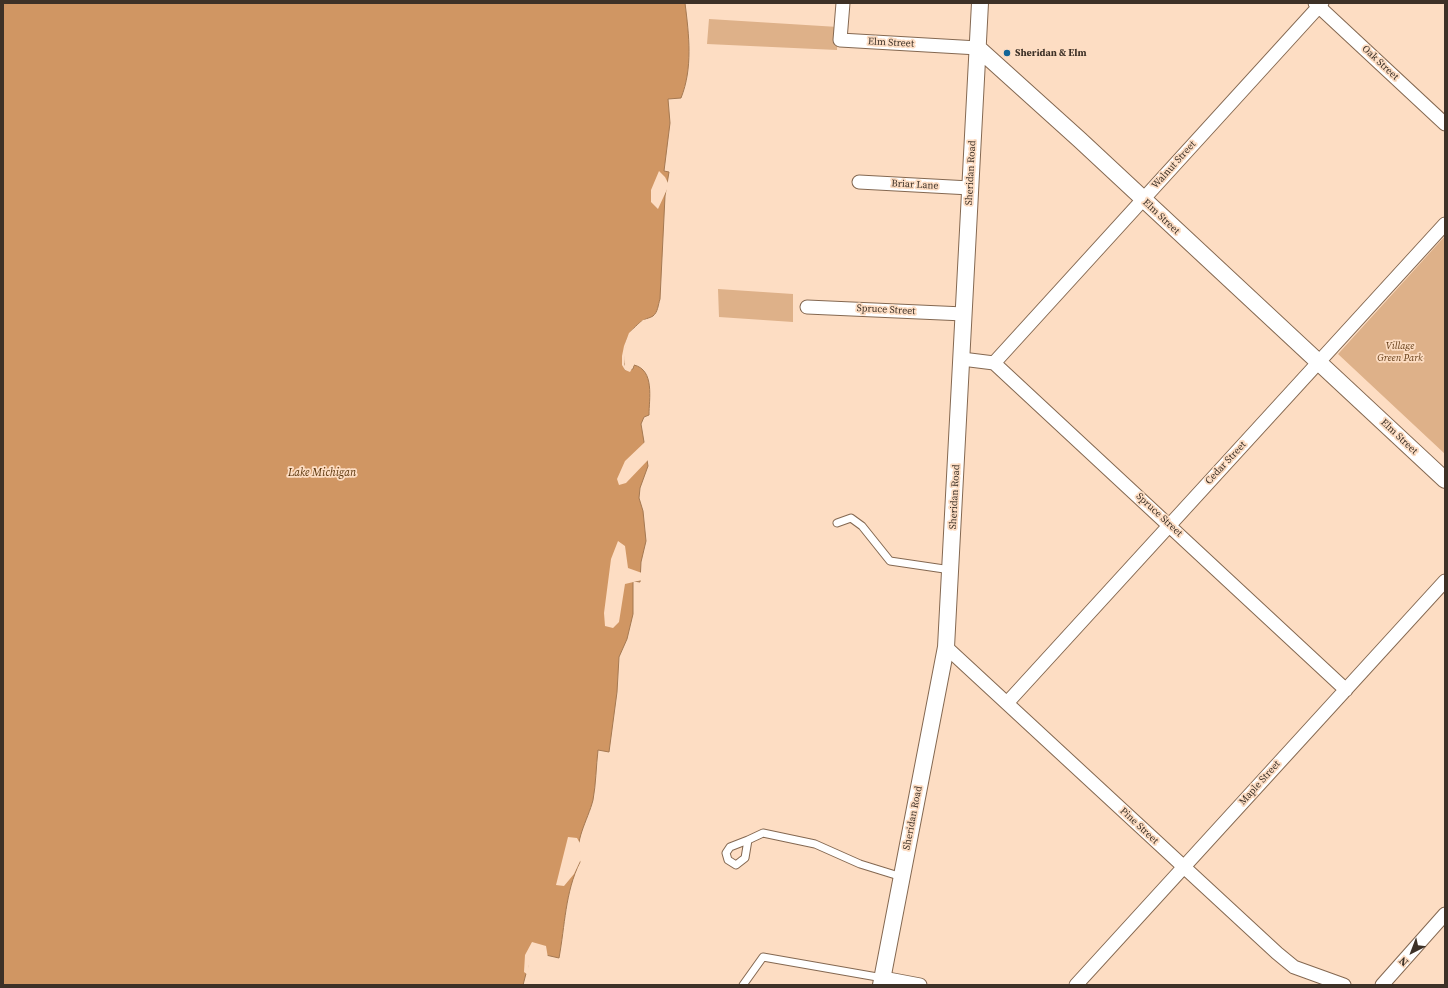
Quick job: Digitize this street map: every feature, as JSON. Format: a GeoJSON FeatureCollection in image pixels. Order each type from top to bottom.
{"type":"FeatureCollection","features":[{"type":"Feature","properties":{"kind":"street","name":"Elm Street"},"geometry":{"type":"LineString","coordinates":[[843,3],[840,40],[978,48],[1445,480]]}},
{"type":"Feature","properties":{"kind":"street","name":"Sheridan Road"},"geometry":{"type":"LineString","coordinates":[[882,981],[946,647],[980,3]]}},
{"type":"Feature","properties":{"kind":"street","name":"Oak Street"},"geometry":{"type":"LineString","coordinates":[[1318,4],[1445,124]]}},
{"type":"Feature","properties":{"kind":"street","name":"Walnut Street"},"geometry":{"type":"LineString","coordinates":[[994,363],[1318,4]]}},
{"type":"Feature","properties":{"kind":"street","name":"Briar Lane"},"geometry":{"type":"LineString","coordinates":[[860,182],[970,188]]}},
{"type":"Feature","properties":{"kind":"street","name":"Cedar Street"},"geometry":{"type":"LineString","coordinates":[[1007,703],[1169,524],[1319,363],[1445,224]]}},
{"type":"Feature","properties":{"kind":"street","name":"Spruce Street"},"geometry":{"type":"LineString","coordinates":[[808,306],[964,314]]}},
{"type":"Feature","properties":{"kind":"street"},"geometry":{"type":"LineString","coordinates":[[962,359],[994,363]]}},
{"type":"Feature","properties":{"kind":"street","name":"Spruce Street"},"geometry":{"type":"LineString","coordinates":[[994,363],[1346,690]]}},
{"type":"Feature","properties":{"kind":"street","name":"Maple Street"},"geometry":{"type":"LineString","coordinates":[[1076,985],[1445,581]]}},
{"type":"Feature","properties":{"kind":"street","name":"Pine Street"},"geometry":{"type":"LineString","coordinates":[[946,647],[1183,867],[1294,967],[1344,985]]}},
{"type":"Feature","properties":{"kind":"street"},"geometry":{"type":"LineString","coordinates":[[1382,985],[1445,914]]}},
{"type":"Feature","properties":{"kind":"street"},"geometry":{"type":"LineString","coordinates":[[882,981],[920,985]]}},
{"type":"Feature","properties":{"kind":"lane"},"geometry":{"type":"LineString","coordinates":[[837,523],[851,518],[862,526],[890,561],[951,570]]}},
{"type":"Feature","properties":{"kind":"lane"},"geometry":{"type":"LineString","coordinates":[[748,840],[763,833],[815,844],[860,864],[902,877]]}},
{"type":"Feature","properties":{"kind":"lane"},"geometry":{"type":"LineString","coordinates":[[743,985],[763,957],[882,981]]}},
{"type":"Feature","properties":{"kind":"green space"},"geometry":{"type":"Polygon","coordinates":[[[709,19],[838,27],[837,50],[707,44],[709,19]]]}},
{"type":"Feature","properties":{"kind":"green space","name":"Village Green Park"},"geometry":{"type":"Polygon","coordinates":[[[1445,236],[1445,454],[1338,354],[1445,236]]]}},
{"type":"Feature","properties":{"kind":"green space"},"geometry":{"type":"Polygon","coordinates":[[[718,289],[793,294],[793,322],[719,317],[718,289]]]}},
{"type":"Feature","properties":{"kind":"water","name":"Lake Michigan"},"geometry":{"type":"Polygon","coordinates":[[[3,3],[685,3],[689,39],[689,63],[685,87],[681,98],[668,99],[670,123],[664,171],[669,172],[665,196],[660,299],[655,314],[638,324],[629,335],[626,342],[624,356],[625,370],[633,369],[634,365],[641,368],[645,373],[648,379],[650,393],[649,415],[644,417],[641,424],[648,466],[640,488],[639,498],[643,511],[646,541],[641,562],[640,582],[633,581],[633,614],[627,639],[619,657],[617,692],[609,752],[598,750],[593,800],[578,847],[580,862],[568,897],[559,958],[528,951],[528,966],[523,985],[3,985],[3,3]]]}},
{"type":"Feature","properties":{"kind":"pier"},"geometry":{"type":"Polygon","coordinates":[[[659,171],[665,177],[669,185],[658,209],[651,202],[651,190],[659,171]]]}},
{"type":"Feature","properties":{"kind":"pier"},"geometry":{"type":"Polygon","coordinates":[[[655,318],[644,322],[631,334],[626,346],[624,364],[626,368],[629,369],[634,363],[634,365],[630,372],[625,370],[622,365],[622,356],[629,333],[643,320],[655,318]]]}},
{"type":"Feature","properties":{"kind":"pier"},"geometry":{"type":"Polygon","coordinates":[[[646,441],[649,457],[648,460],[626,483],[619,485],[617,479],[625,461],[646,441]]]}},
{"type":"Feature","properties":{"kind":"pier"},"geometry":{"type":"Polygon","coordinates":[[[618,541],[625,546],[628,568],[642,573],[642,580],[625,584],[619,622],[613,628],[605,626],[604,613],[611,559],[618,541]]]}},
{"type":"Feature","properties":{"kind":"pier"},"geometry":{"type":"Polygon","coordinates":[[[568,837],[577,838],[581,845],[581,859],[574,874],[564,886],[556,885],[568,837]]]}},
{"type":"Feature","properties":{"kind":"pier"},"geometry":{"type":"Polygon","coordinates":[[[532,942],[546,946],[548,958],[530,953],[528,975],[524,972],[525,955],[532,942]]]}},
{"type":"Feature","properties":{"kind":"place","name":"Sheridan & Elm"},"geometry":{"type":"Point","coordinates":[1007,53]}}]}
